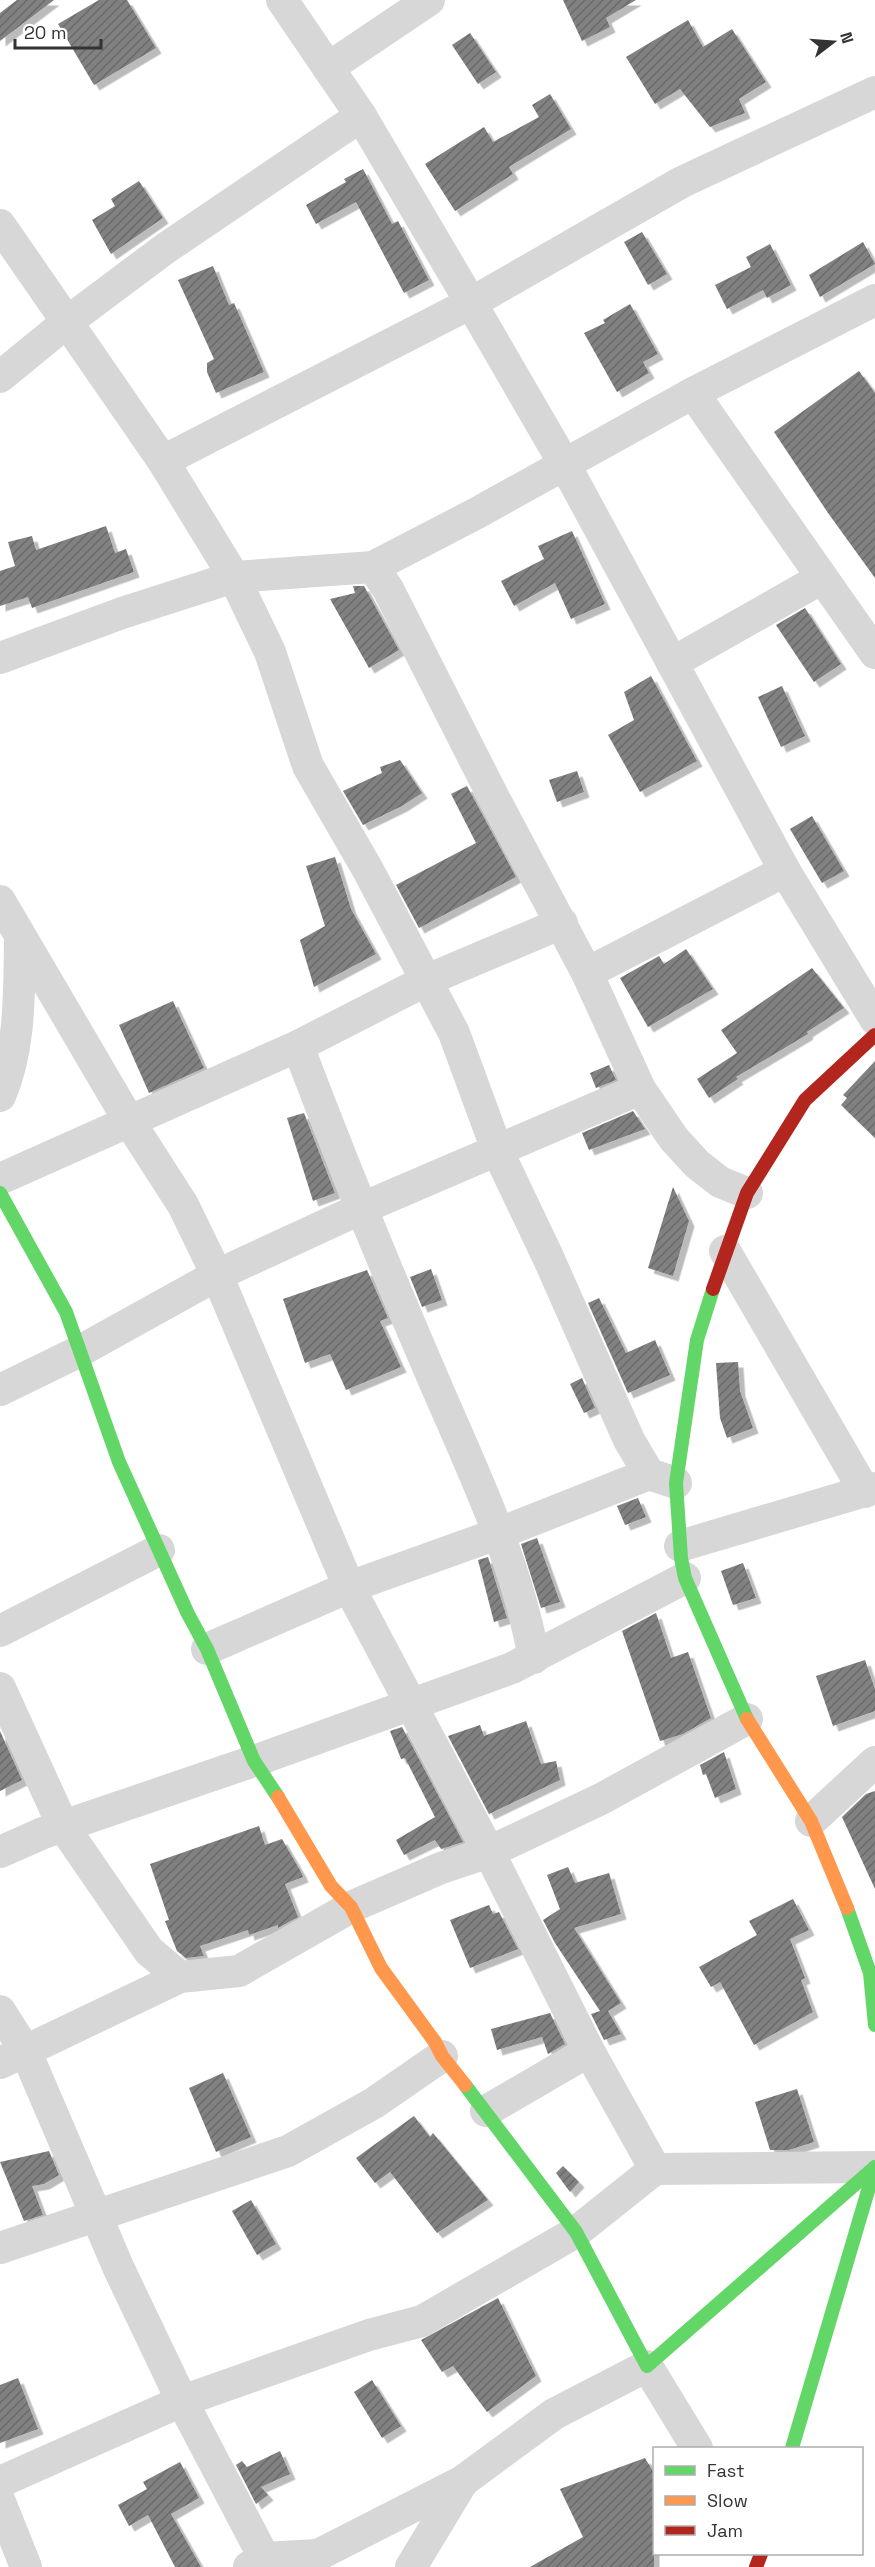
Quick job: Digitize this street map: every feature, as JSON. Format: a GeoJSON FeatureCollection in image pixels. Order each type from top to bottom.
{"type":"FeatureCollection","features":[{"type":"Feature","properties":{"kind":"street"},"geometry":{"type":"LineString","coordinates":[[282,0],[361,116],[471,303],[565,465],[785,871],[875,1019]]}},
{"type":"Feature","properties":{"kind":"street"},"geometry":{"type":"LineString","coordinates":[[328,68],[429,0]]}},
{"type":"Feature","properties":{"kind":"street"},"geometry":{"type":"LineString","coordinates":[[163,461],[471,303],[682,182],[875,92]]}},
{"type":"Feature","properties":{"kind":"street"},"geometry":{"type":"LineString","coordinates":[[0,377],[67,322],[166,248],[361,116]]}},
{"type":"Feature","properties":{"kind":"street"},"geometry":{"type":"LineString","coordinates":[[0,225],[163,461],[234,578],[270,652],[308,766],[454,1033],[496,1150],[548,1257],[629,1440],[662,1479],[680,1546],[685,1578],[747,1719],[811,1821],[872,1972],[875,2025]]}},
{"type":"Feature","properties":{"kind":"street"},"geometry":{"type":"LineString","coordinates":[[0,658],[122,613],[234,578],[373,567],[565,465],[693,393],[875,300]]}},
{"type":"Feature","properties":{"kind":"street"},"geometry":{"type":"LineString","coordinates":[[693,393],[875,653]]}},
{"type":"Feature","properties":{"kind":"street"},"geometry":{"type":"LineString","coordinates":[[373,567],[562,924],[640,1089],[674,1139],[697,1164],[720,1182],[747,1193]]}},
{"type":"Feature","properties":{"kind":"street"},"geometry":{"type":"LineString","coordinates":[[672,663],[822,578]]}},
{"type":"Feature","properties":{"kind":"street"},"geometry":{"type":"LineString","coordinates":[[587,973],[785,871]]}},
{"type":"Feature","properties":{"kind":"street"},"geometry":{"type":"LineString","coordinates":[[0,901],[129,1121],[183,1205],[217,1275],[350,1587],[489,1852],[589,2051],[654,2169]]}},
{"type":"Feature","properties":{"kind":"street"},"geometry":{"type":"LineString","coordinates":[[0,1179],[298,1046],[427,980],[562,924]]}},
{"type":"Feature","properties":{"kind":"street"},"geometry":{"type":"LineString","coordinates":[[0,1096],[7,1080],[19,1011],[20,938]]}},
{"type":"Feature","properties":{"kind":"street"},"geometry":{"type":"LineString","coordinates":[[662,1479],[697,1340],[725,1251],[747,1193],[805,1100],[875,1035]]}},
{"type":"Feature","properties":{"kind":"street"},"geometry":{"type":"LineString","coordinates":[[298,1046],[360,1209],[500,1533],[527,1615],[534,1658]]}},
{"type":"Feature","properties":{"kind":"street"},"geometry":{"type":"LineString","coordinates":[[0,1390],[80,1351],[217,1275],[360,1209],[640,1089]]}},
{"type":"Feature","properties":{"kind":"street"},"geometry":{"type":"LineString","coordinates":[[0,1193],[66,1312],[119,1462],[188,1614],[207,1650],[254,1761],[290,1814],[332,1886],[351,1907],[381,1968],[435,2042],[442,2056],[486,2110],[576,2232],[646,2366],[696,2447]]}},
{"type":"Feature","properties":{"kind":"street"},"geometry":{"type":"LineString","coordinates":[[680,1546],[870,1490],[725,1251]]}},
{"type":"Feature","properties":{"kind":"street"},"geometry":{"type":"LineString","coordinates":[[207,1650],[350,1587],[500,1533],[662,1479]]}},
{"type":"Feature","properties":{"kind":"street"},"geometry":{"type":"LineString","coordinates":[[0,1631],[159,1550]]}},
{"type":"Feature","properties":{"kind":"street"},"geometry":{"type":"LineString","coordinates":[[0,1852],[63,1826],[254,1761],[512,1668],[685,1578]]}},
{"type":"Feature","properties":{"kind":"street"},"geometry":{"type":"LineString","coordinates":[[0,1688],[63,1826],[149,1951],[180,1977]]}},
{"type":"Feature","properties":{"kind":"street"},"geometry":{"type":"LineString","coordinates":[[13,2057],[180,1977],[239,1971],[351,1907],[441,1868],[489,1852],[601,1799],[747,1719]]}},
{"type":"Feature","properties":{"kind":"street"},"geometry":{"type":"LineString","coordinates":[[811,1821],[875,1762]]}},
{"type":"Feature","properties":{"kind":"street"},"geometry":{"type":"LineString","coordinates":[[0,2011],[13,2057],[98,2213],[119,2269],[260,2564],[318,2555],[463,2481],[554,2414],[646,2366],[875,2167]]}},
{"type":"Feature","properties":{"kind":"street"},"geometry":{"type":"LineString","coordinates":[[486,2110],[589,2051]]}},
{"type":"Feature","properties":{"kind":"street"},"geometry":{"type":"LineString","coordinates":[[0,2248],[98,2213],[288,2151],[374,2103],[442,2056]]}},
{"type":"Feature","properties":{"kind":"street"},"geometry":{"type":"LineString","coordinates":[[0,2482],[182,2401],[369,2335],[422,2321],[576,2232],[654,2169],[875,2167]]}},
{"type":"Feature","properties":{"kind":"street"},"geometry":{"type":"LineString","coordinates":[[792,2447],[875,2167]]}},
{"type":"Feature","properties":{"kind":"street"},"geometry":{"type":"LineString","coordinates":[[411,2567],[463,2481]]}},
{"type":"Feature","properties":{"kind":"street"},"geometry":{"type":"LineString","coordinates":[[0,2502],[26,2567]]}},
{"type":"Feature","properties":{"kind":"building"},"geometry":{"type":"Polygon","coordinates":[[[17,0],[54,0],[0,41],[0,13],[17,0]]]}},
{"type":"Feature","properties":{"kind":"building"},"geometry":{"type":"Polygon","coordinates":[[[99,0],[127,0],[156,48],[94,85],[58,24],[99,0]]]}},
{"type":"Feature","properties":{"kind":"building"},"geometry":{"type":"Polygon","coordinates":[[[563,0],[636,0],[606,18],[610,27],[582,41],[563,0]]]}},
{"type":"Feature","properties":{"kind":"building"},"geometry":{"type":"Polygon","coordinates":[[[688,20],[703,47],[732,29],[766,82],[739,99],[745,113],[710,127],[680,89],[655,104],[626,57],[688,20]]]}},
{"type":"Feature","properties":{"kind":"building"},"geometry":{"type":"Polygon","coordinates":[[[470,33],[496,72],[478,84],[452,45],[470,33]]]}},
{"type":"Feature","properties":{"kind":"building"},"geometry":{"type":"Polygon","coordinates":[[[550,94],[571,129],[509,167],[513,174],[455,211],[425,164],[484,127],[493,142],[539,117],[532,105],[550,94]]]}},
{"type":"Feature","properties":{"kind":"building"},"geometry":{"type":"Polygon","coordinates":[[[363,169],[392,224],[398,221],[429,280],[404,293],[356,202],[316,224],[306,205],[346,182],[344,179],[363,169]]]}},
{"type":"Feature","properties":{"kind":"building"},"geometry":{"type":"Polygon","coordinates":[[[139,181],[163,218],[111,254],[92,220],[115,206],[111,199],[139,181]]]}},
{"type":"Feature","properties":{"kind":"building"},"geometry":{"type":"Polygon","coordinates":[[[642,232],[667,274],[648,285],[624,242],[642,232]]]}},
{"type":"Feature","properties":{"kind":"building"},"geometry":{"type":"Polygon","coordinates":[[[863,242],[875,264],[820,297],[809,275],[863,242]]]}},
{"type":"Feature","properties":{"kind":"building"},"geometry":{"type":"Polygon","coordinates":[[[770,244],[791,285],[767,298],[763,290],[727,309],[715,285],[751,267],[746,257],[770,244]]]}},
{"type":"Feature","properties":{"kind":"building"},"geometry":{"type":"Polygon","coordinates":[[[213,266],[229,305],[234,303],[264,372],[216,393],[207,372],[207,363],[214,359],[178,280],[213,266]]]}},
{"type":"Feature","properties":{"kind":"building"},"geometry":{"type":"Polygon","coordinates":[[[630,304],[658,354],[643,362],[649,373],[617,392],[584,333],[605,323],[603,320],[630,304]]]}},
{"type":"Feature","properties":{"kind":"building"},"geometry":{"type":"Polygon","coordinates":[[[859,371],[875,393],[875,578],[774,432],[859,371]]]}},
{"type":"Feature","properties":{"kind":"building"},"geometry":{"type":"Polygon","coordinates":[[[106,526],[115,553],[126,549],[134,572],[32,608],[28,597],[0,606],[0,571],[15,566],[8,542],[32,536],[36,550],[106,526]]]}},
{"type":"Feature","properties":{"kind":"building"},"geometry":{"type":"Polygon","coordinates":[[[572,531],[605,604],[571,619],[555,583],[514,606],[501,581],[544,559],[538,546],[572,531]]]}},
{"type":"Feature","properties":{"kind":"building"},"geometry":{"type":"Polygon","coordinates":[[[353,586],[364,586],[399,650],[369,668],[330,599],[355,593],[353,586]]]}},
{"type":"Feature","properties":{"kind":"building"},"geometry":{"type":"Polygon","coordinates":[[[805,608],[841,664],[814,682],[776,625],[805,608]]]}},
{"type":"Feature","properties":{"kind":"building"},"geometry":{"type":"Polygon","coordinates":[[[651,676],[697,761],[640,792],[608,735],[634,720],[624,692],[651,676]]]}},
{"type":"Feature","properties":{"kind":"building"},"geometry":{"type":"Polygon","coordinates":[[[782,686],[805,736],[781,747],[758,697],[782,686]]]}},
{"type":"Feature","properties":{"kind":"building"},"geometry":{"type":"Polygon","coordinates":[[[400,760],[422,793],[402,806],[363,825],[343,791],[382,773],[380,767],[400,760]]]}},
{"type":"Feature","properties":{"kind":"building"},"geometry":{"type":"Polygon","coordinates":[[[577,771],[584,792],[557,802],[549,780],[577,771]]]}},
{"type":"Feature","properties":{"kind":"building"},"geometry":{"type":"Polygon","coordinates":[[[467,786],[516,877],[419,928],[396,885],[476,843],[451,794],[467,786]]]}},
{"type":"Feature","properties":{"kind":"building"},"geometry":{"type":"Polygon","coordinates":[[[812,816],[844,871],[822,883],[790,829],[812,816]]]}},
{"type":"Feature","properties":{"kind":"building"},"geometry":{"type":"Polygon","coordinates":[[[335,857],[351,909],[376,954],[314,987],[300,940],[325,926],[306,866],[335,857]]]}},
{"type":"Feature","properties":{"kind":"building"},"geometry":{"type":"Polygon","coordinates":[[[686,949],[713,989],[648,1027],[620,978],[659,956],[664,964],[686,949]]]}},
{"type":"Feature","properties":{"kind":"building"},"geometry":{"type":"Polygon","coordinates":[[[812,968],[844,1008],[807,1032],[808,1034],[736,1077],[738,1079],[709,1098],[697,1079],[737,1053],[721,1030],[812,968]]]}},
{"type":"Feature","properties":{"kind":"building"},"geometry":{"type":"Polygon","coordinates":[[[173,1001],[204,1068],[149,1093],[119,1025],[173,1001]]]}},
{"type":"Feature","properties":{"kind":"building"},"geometry":{"type":"Polygon","coordinates":[[[875,1061],[875,1138],[841,1105],[847,1098],[843,1095],[875,1061]]]}},
{"type":"Feature","properties":{"kind":"building"},"geometry":{"type":"Polygon","coordinates":[[[609,1065],[616,1080],[596,1088],[590,1073],[609,1065]]]}},
{"type":"Feature","properties":{"kind":"building"},"geometry":{"type":"Polygon","coordinates":[[[633,1111],[645,1129],[589,1150],[582,1133],[633,1111]]]}},
{"type":"Feature","properties":{"kind":"building"},"geometry":{"type":"Polygon","coordinates":[[[304,1113],[335,1193],[313,1201],[287,1118],[304,1113]]]}},
{"type":"Feature","properties":{"kind":"building"},"geometry":{"type":"Polygon","coordinates":[[[673,1187],[689,1221],[673,1276],[648,1268],[673,1187]]]}},
{"type":"Feature","properties":{"kind":"building"},"geometry":{"type":"Polygon","coordinates":[[[431,1269],[442,1300],[422,1307],[410,1277],[431,1269]]]}},
{"type":"Feature","properties":{"kind":"building"},"geometry":{"type":"Polygon","coordinates":[[[367,1270],[388,1318],[380,1321],[401,1367],[346,1390],[330,1354],[305,1363],[283,1299],[367,1270]]]}},
{"type":"Feature","properties":{"kind":"building"},"geometry":{"type":"Polygon","coordinates":[[[599,1298],[626,1353],[655,1340],[670,1375],[628,1393],[588,1303],[599,1298]]]}},
{"type":"Feature","properties":{"kind":"building"},"geometry":{"type":"Polygon","coordinates":[[[738,1362],[740,1391],[753,1428],[727,1438],[720,1418],[716,1363],[738,1362]]]}},
{"type":"Feature","properties":{"kind":"building"},"geometry":{"type":"Polygon","coordinates":[[[582,1378],[595,1408],[584,1413],[570,1384],[582,1378]]]}},
{"type":"Feature","properties":{"kind":"building"},"geometry":{"type":"Polygon","coordinates":[[[638,1498],[646,1517],[625,1525],[617,1506],[638,1498]]]}},
{"type":"Feature","properties":{"kind":"building"},"geometry":{"type":"Polygon","coordinates":[[[537,1538],[560,1602],[541,1608],[521,1544],[537,1538]]]}},
{"type":"Feature","properties":{"kind":"building"},"geometry":{"type":"Polygon","coordinates":[[[488,1557],[507,1618],[494,1622],[478,1560],[488,1557]]]}},
{"type":"Feature","properties":{"kind":"building"},"geometry":{"type":"Polygon","coordinates":[[[743,1563],[756,1598],[733,1605],[721,1571],[743,1563]]]}},
{"type":"Feature","properties":{"kind":"building"},"geometry":{"type":"Polygon","coordinates":[[[656,1613],[671,1658],[688,1652],[711,1718],[683,1734],[660,1741],[622,1631],[656,1613]]]}},
{"type":"Feature","properties":{"kind":"building"},"geometry":{"type":"Polygon","coordinates":[[[865,1660],[875,1689],[875,1711],[833,1726],[816,1676],[865,1660]]]}},
{"type":"Feature","properties":{"kind":"building"},"geometry":{"type":"Polygon","coordinates":[[[526,1721],[541,1764],[556,1761],[560,1780],[489,1814],[448,1736],[480,1725],[484,1736],[526,1721]]]}},
{"type":"Feature","properties":{"kind":"building"},"geometry":{"type":"Polygon","coordinates":[[[402,1727],[463,1842],[441,1849],[435,1840],[404,1855],[396,1840],[435,1817],[405,1758],[401,1759],[390,1731],[402,1727]]]}},
{"type":"Feature","properties":{"kind":"building"},"geometry":{"type":"Polygon","coordinates":[[[0,1731],[22,1780],[0,1791],[0,1731]]]}},
{"type":"Feature","properties":{"kind":"building"},"geometry":{"type":"Polygon","coordinates":[[[724,1752],[736,1789],[715,1798],[700,1765],[724,1752]]]}},
{"type":"Feature","properties":{"kind":"building"},"geometry":{"type":"Polygon","coordinates":[[[875,1791],[875,1889],[842,1817],[866,1794],[875,1791]]]}},
{"type":"Feature","properties":{"kind":"building"},"geometry":{"type":"Polygon","coordinates":[[[259,1826],[265,1845],[282,1839],[301,1872],[303,1877],[285,1884],[298,1917],[278,1928],[278,1925],[249,1935],[248,1930],[200,1946],[204,1956],[186,1958],[177,1951],[165,1921],[169,1920],[150,1864],[259,1826]]]}},
{"type":"Feature","properties":{"kind":"building"},"geometry":{"type":"Polygon","coordinates":[[[568,1867],[575,1883],[609,1873],[621,1914],[574,1928],[621,2003],[608,2011],[621,2034],[604,2040],[591,2014],[600,2011],[555,1943],[543,1920],[560,1909],[547,1875],[568,1867]]]}},
{"type":"Feature","properties":{"kind":"building"},"geometry":{"type":"Polygon","coordinates":[[[793,1899],[809,1930],[790,1939],[805,1978],[801,1980],[813,2012],[754,2045],[720,1982],[711,1987],[699,1967],[757,1935],[749,1921],[793,1899]]]}},
{"type":"Feature","properties":{"kind":"building"},"geometry":{"type":"Polygon","coordinates":[[[489,1905],[493,1914],[499,1912],[518,1949],[470,1968],[450,1920],[489,1905]]]}},
{"type":"Feature","properties":{"kind":"building"},"geometry":{"type":"Polygon","coordinates":[[[550,2013],[565,2044],[548,2054],[542,2037],[497,2050],[491,2029],[550,2013]]]}},
{"type":"Feature","properties":{"kind":"building"},"geometry":{"type":"Polygon","coordinates":[[[223,2073],[251,2137],[216,2152],[189,2088],[223,2073]]]}},
{"type":"Feature","properties":{"kind":"building"},"geometry":{"type":"Polygon","coordinates":[[[797,2089],[814,2142],[789,2150],[770,2150],[755,2102],[797,2089]]]}},
{"type":"Feature","properties":{"kind":"building"},"geometry":{"type":"Polygon","coordinates":[[[414,2116],[430,2137],[433,2133],[488,2200],[437,2233],[390,2172],[375,2183],[356,2158],[414,2116]]]}},
{"type":"Feature","properties":{"kind":"building"},"geometry":{"type":"Polygon","coordinates":[[[49,2151],[59,2175],[44,2184],[32,2186],[43,2215],[24,2221],[0,2162],[49,2151]]]}},
{"type":"Feature","properties":{"kind":"building"},"geometry":{"type":"Polygon","coordinates":[[[563,2166],[579,2182],[570,2192],[556,2173],[563,2166]]]}},
{"type":"Feature","properties":{"kind":"building"},"geometry":{"type":"Polygon","coordinates":[[[251,2200],[276,2244],[257,2255],[232,2211],[251,2200]]]}},
{"type":"Feature","properties":{"kind":"building"},"geometry":{"type":"Polygon","coordinates":[[[498,2298],[536,2376],[487,2412],[453,2366],[442,2372],[421,2340],[498,2298]]]}},
{"type":"Feature","properties":{"kind":"building"},"geometry":{"type":"Polygon","coordinates":[[[18,2378],[38,2429],[0,2443],[0,2385],[18,2378]]]}},
{"type":"Feature","properties":{"kind":"building"},"geometry":{"type":"Polygon","coordinates":[[[372,2380],[401,2426],[382,2438],[354,2392],[372,2380]]]}},
{"type":"Feature","properties":{"kind":"building"},"geometry":{"type":"Polygon","coordinates":[[[280,2451],[290,2474],[261,2487],[268,2495],[256,2504],[236,2465],[242,2461],[247,2467],[280,2451]]]}},
{"type":"Feature","properties":{"kind":"building"},"geometry":{"type":"Polygon","coordinates":[[[645,2458],[653,2471],[654,2567],[530,2567],[583,2537],[560,2489],[645,2458]]]}},
{"type":"Feature","properties":{"kind":"building"},"geometry":{"type":"Polygon","coordinates":[[[180,2462],[199,2498],[171,2514],[201,2567],[175,2567],[148,2515],[129,2526],[118,2505],[147,2489],[143,2482],[180,2462]]]}},
{"type":"Feature","properties":{"kind":"traffic: fast"},"geometry":{"type":"LineString","coordinates":[[0,1193],[66,1312],[119,1462],[188,1614],[207,1649],[254,1761],[278,1797]]}},
{"type":"Feature","properties":{"kind":"traffic: fast"},"geometry":{"type":"LineString","coordinates":[[713,1289],[697,1340],[676,1483],[681,1558],[685,1578],[747,1719]]}},
{"type":"Feature","properties":{"kind":"traffic: fast"},"geometry":{"type":"LineString","coordinates":[[847,1908],[870,1973],[875,2025]]}},
{"type":"Feature","properties":{"kind":"traffic: fast"},"geometry":{"type":"LineString","coordinates":[[465,2085],[576,2232],[647,2366],[875,2167]]}},
{"type":"Feature","properties":{"kind":"traffic: fast"},"geometry":{"type":"LineString","coordinates":[[792,2447],[875,2167]]}},
{"type":"Feature","properties":{"kind":"traffic: slow"},"geometry":{"type":"LineString","coordinates":[[747,1719],[811,1821],[847,1908]]}},
{"type":"Feature","properties":{"kind":"traffic: slow"},"geometry":{"type":"LineString","coordinates":[[278,1797],[331,1886],[351,1907],[381,1968],[465,2085]]}},
{"type":"Feature","properties":{"kind":"traffic: jam"},"geometry":{"type":"LineString","coordinates":[[713,1289],[747,1193],[805,1100],[875,1035]]}},
{"type":"Feature","properties":{"kind":"traffic: jam"},"geometry":{"type":"LineString","coordinates":[[756,2567],[761,2555]]}}]}
